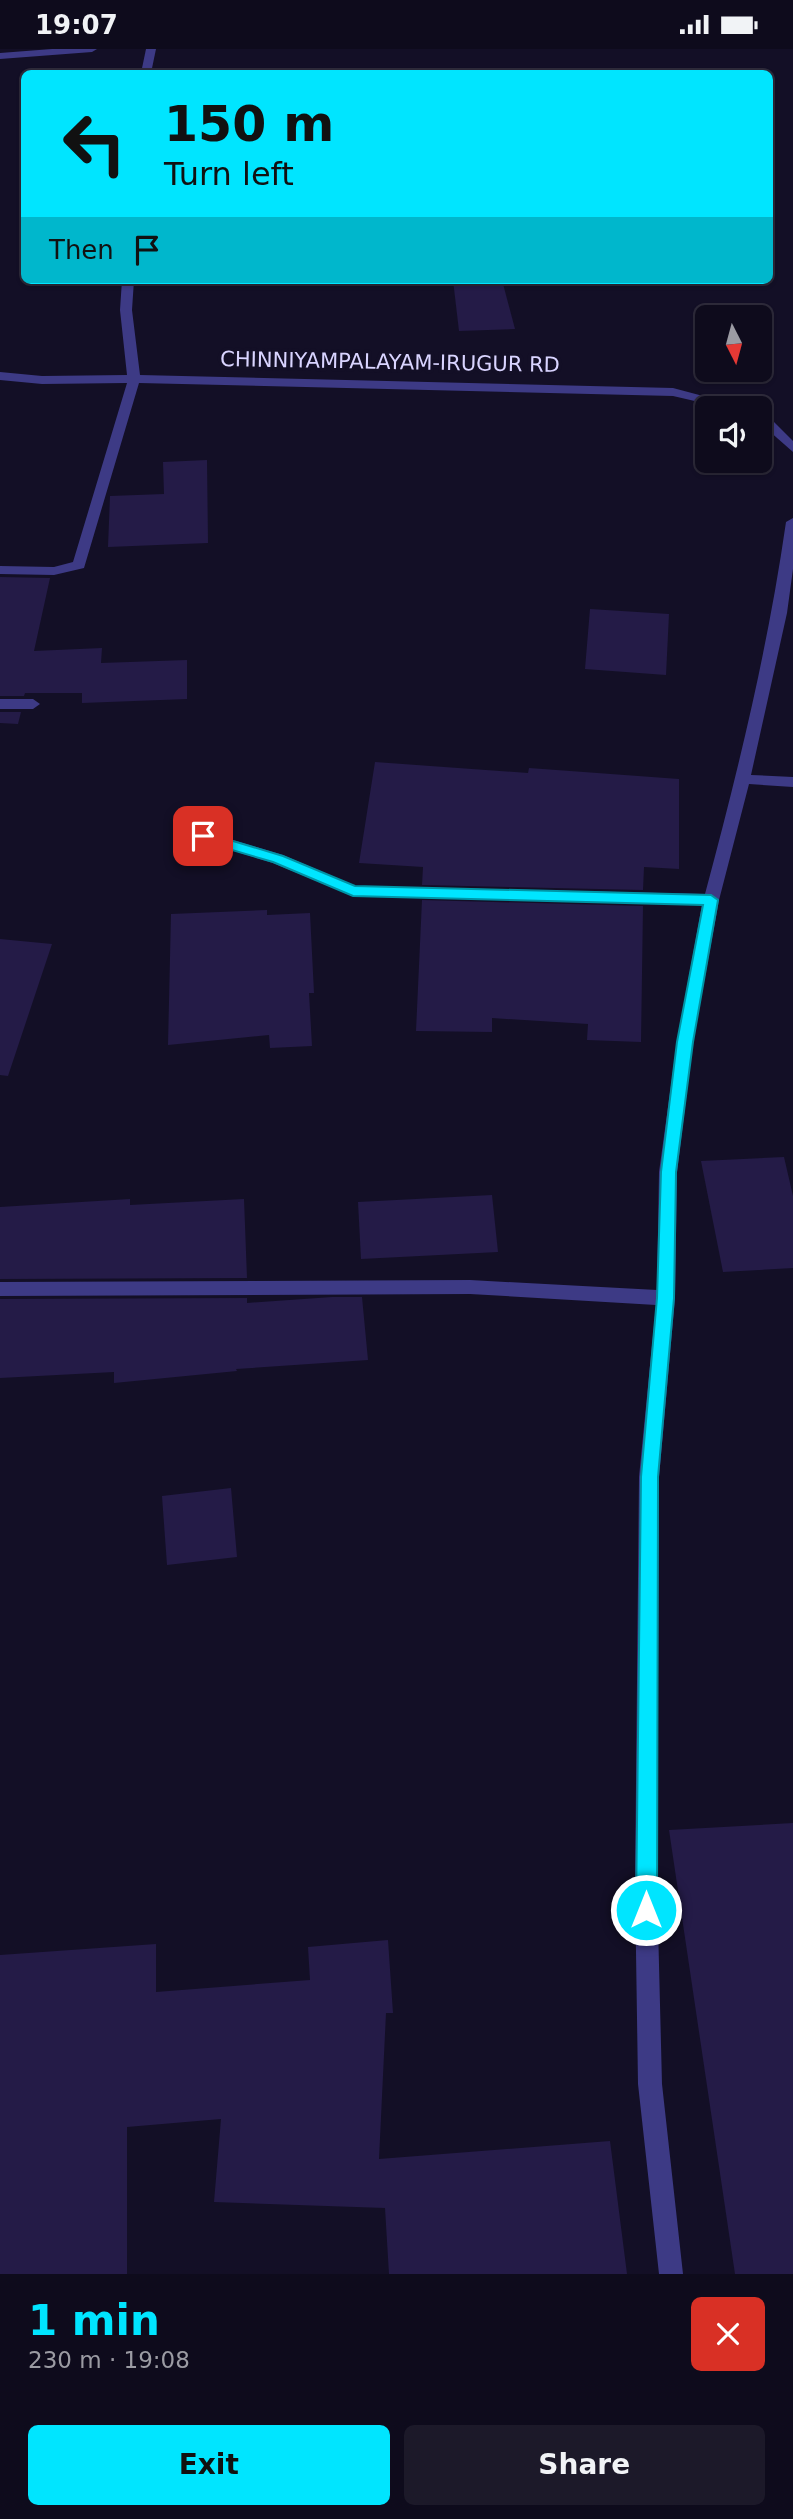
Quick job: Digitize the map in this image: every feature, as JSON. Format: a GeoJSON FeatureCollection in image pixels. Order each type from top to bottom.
{"type":"FeatureCollection","features":[{"type":"Feature","properties":{"kind":"street"},"geometry":{"type":"LineString","coordinates":[[0,55],[92,49]]}},
{"type":"Feature","properties":{"kind":"street"},"geometry":{"type":"LineString","coordinates":[[147,70],[151,49]]}},
{"type":"Feature","properties":{"kind":"street"},"geometry":{"type":"LineString","coordinates":[[0,570],[54,571],[79,565],[134,379],[126,310],[128,284]]}},
{"type":"Feature","properties":{"kind":"street","name":"CHINNIYAMPALAYAM-IRUGUR RD"},"geometry":{"type":"LineString","coordinates":[[0,376],[42,380],[134,379],[673,392],[695,397]]}},
{"type":"Feature","properties":{"kind":"street"},"geometry":{"type":"LineString","coordinates":[[772,427],[793,448]]}},
{"type":"Feature","properties":{"kind":"street"},"geometry":{"type":"LineString","coordinates":[[671,2274],[650,2084],[646,1885],[649,1477],[666,1298],[668,1172],[685,1042],[711,900],[780,613],[793,522]]}},
{"type":"Feature","properties":{"kind":"street"},"geometry":{"type":"LineString","coordinates":[[0,704],[33,704]]}},
{"type":"Feature","properties":{"kind":"street"},"geometry":{"type":"LineString","coordinates":[[742,779],[793,782]]}},
{"type":"Feature","properties":{"kind":"street"},"geometry":{"type":"LineString","coordinates":[[203,836],[278,859],[353,891],[711,900]]}},
{"type":"Feature","properties":{"kind":"street"},"geometry":{"type":"LineString","coordinates":[[0,1289],[470,1287],[666,1298]]}},
{"type":"Feature","properties":{"kind":"building"},"geometry":{"type":"Polygon","coordinates":[[[453,284],[503,284],[515,329],[459,331],[453,284]]]}},
{"type":"Feature","properties":{"kind":"building"},"geometry":{"type":"Polygon","coordinates":[[[207,460],[208,543],[108,547],[110,496],[164,494],[163,462],[207,460]]]}},
{"type":"Feature","properties":{"kind":"building"},"geometry":{"type":"Polygon","coordinates":[[[0,577],[50,578],[34,651],[102,648],[101,663],[187,660],[187,699],[82,703],[82,693],[0,696],[0,577]]]}},
{"type":"Feature","properties":{"kind":"building"},"geometry":{"type":"Polygon","coordinates":[[[590,609],[669,614],[666,675],[585,669],[590,609]]]}},
{"type":"Feature","properties":{"kind":"building"},"geometry":{"type":"Polygon","coordinates":[[[0,712],[21,712],[18,724],[0,723],[0,712]]]}},
{"type":"Feature","properties":{"kind":"building"},"geometry":{"type":"Polygon","coordinates":[[[375,762],[528,773],[529,768],[679,779],[679,869],[644,867],[643,890],[422,885],[423,867],[359,863],[375,762]]]}},
{"type":"Feature","properties":{"kind":"building"},"geometry":{"type":"Polygon","coordinates":[[[422,900],[643,906],[641,1042],[587,1040],[588,1024],[492,1018],[492,1032],[416,1031],[422,900]]]}},
{"type":"Feature","properties":{"kind":"building"},"geometry":{"type":"Polygon","coordinates":[[[267,910],[267,915],[310,913],[314,993],[309,993],[312,1046],[270,1048],[269,1035],[168,1045],[171,914],[267,910]]]}},
{"type":"Feature","properties":{"kind":"building"},"geometry":{"type":"Polygon","coordinates":[[[0,939],[52,944],[8,1076],[0,1075],[0,939]]]}},
{"type":"Feature","properties":{"kind":"building"},"geometry":{"type":"Polygon","coordinates":[[[784,1157],[793,1196],[793,1268],[723,1272],[701,1161],[784,1157]]]}},
{"type":"Feature","properties":{"kind":"building"},"geometry":{"type":"Polygon","coordinates":[[[492,1195],[498,1252],[361,1259],[358,1202],[492,1195]]]}},
{"type":"Feature","properties":{"kind":"building"},"geometry":{"type":"Polygon","coordinates":[[[130,1199],[130,1205],[244,1199],[247,1278],[0,1279],[0,1207],[130,1199]]]}},
{"type":"Feature","properties":{"kind":"building"},"geometry":{"type":"Polygon","coordinates":[[[362,1297],[368,1360],[236,1369],[237,1371],[114,1383],[114,1372],[0,1378],[0,1299],[247,1298],[247,1303],[362,1297]]]}},
{"type":"Feature","properties":{"kind":"building"},"geometry":{"type":"Polygon","coordinates":[[[231,1488],[237,1557],[167,1565],[162,1496],[231,1488]]]}},
{"type":"Feature","properties":{"kind":"building"},"geometry":{"type":"Polygon","coordinates":[[[793,1823],[793,2274],[735,2274],[669,1830],[793,1823]]]}},
{"type":"Feature","properties":{"kind":"building"},"geometry":{"type":"Polygon","coordinates":[[[388,1940],[393,2013],[386,2013],[379,2159],[610,2141],[627,2274],[389,2274],[385,2208],[214,2202],[221,2119],[127,2127],[127,2274],[0,2274],[0,1955],[156,1944],[156,1992],[310,1980],[308,1947],[388,1940]]]}},
{"type":"Feature","properties":{"kind":"route"},"geometry":{"type":"LineString","coordinates":[[203,836],[278,859],[353,891],[711,900],[685,1042],[668,1172],[666,1298],[649,1477],[646,1910]]}}]}
